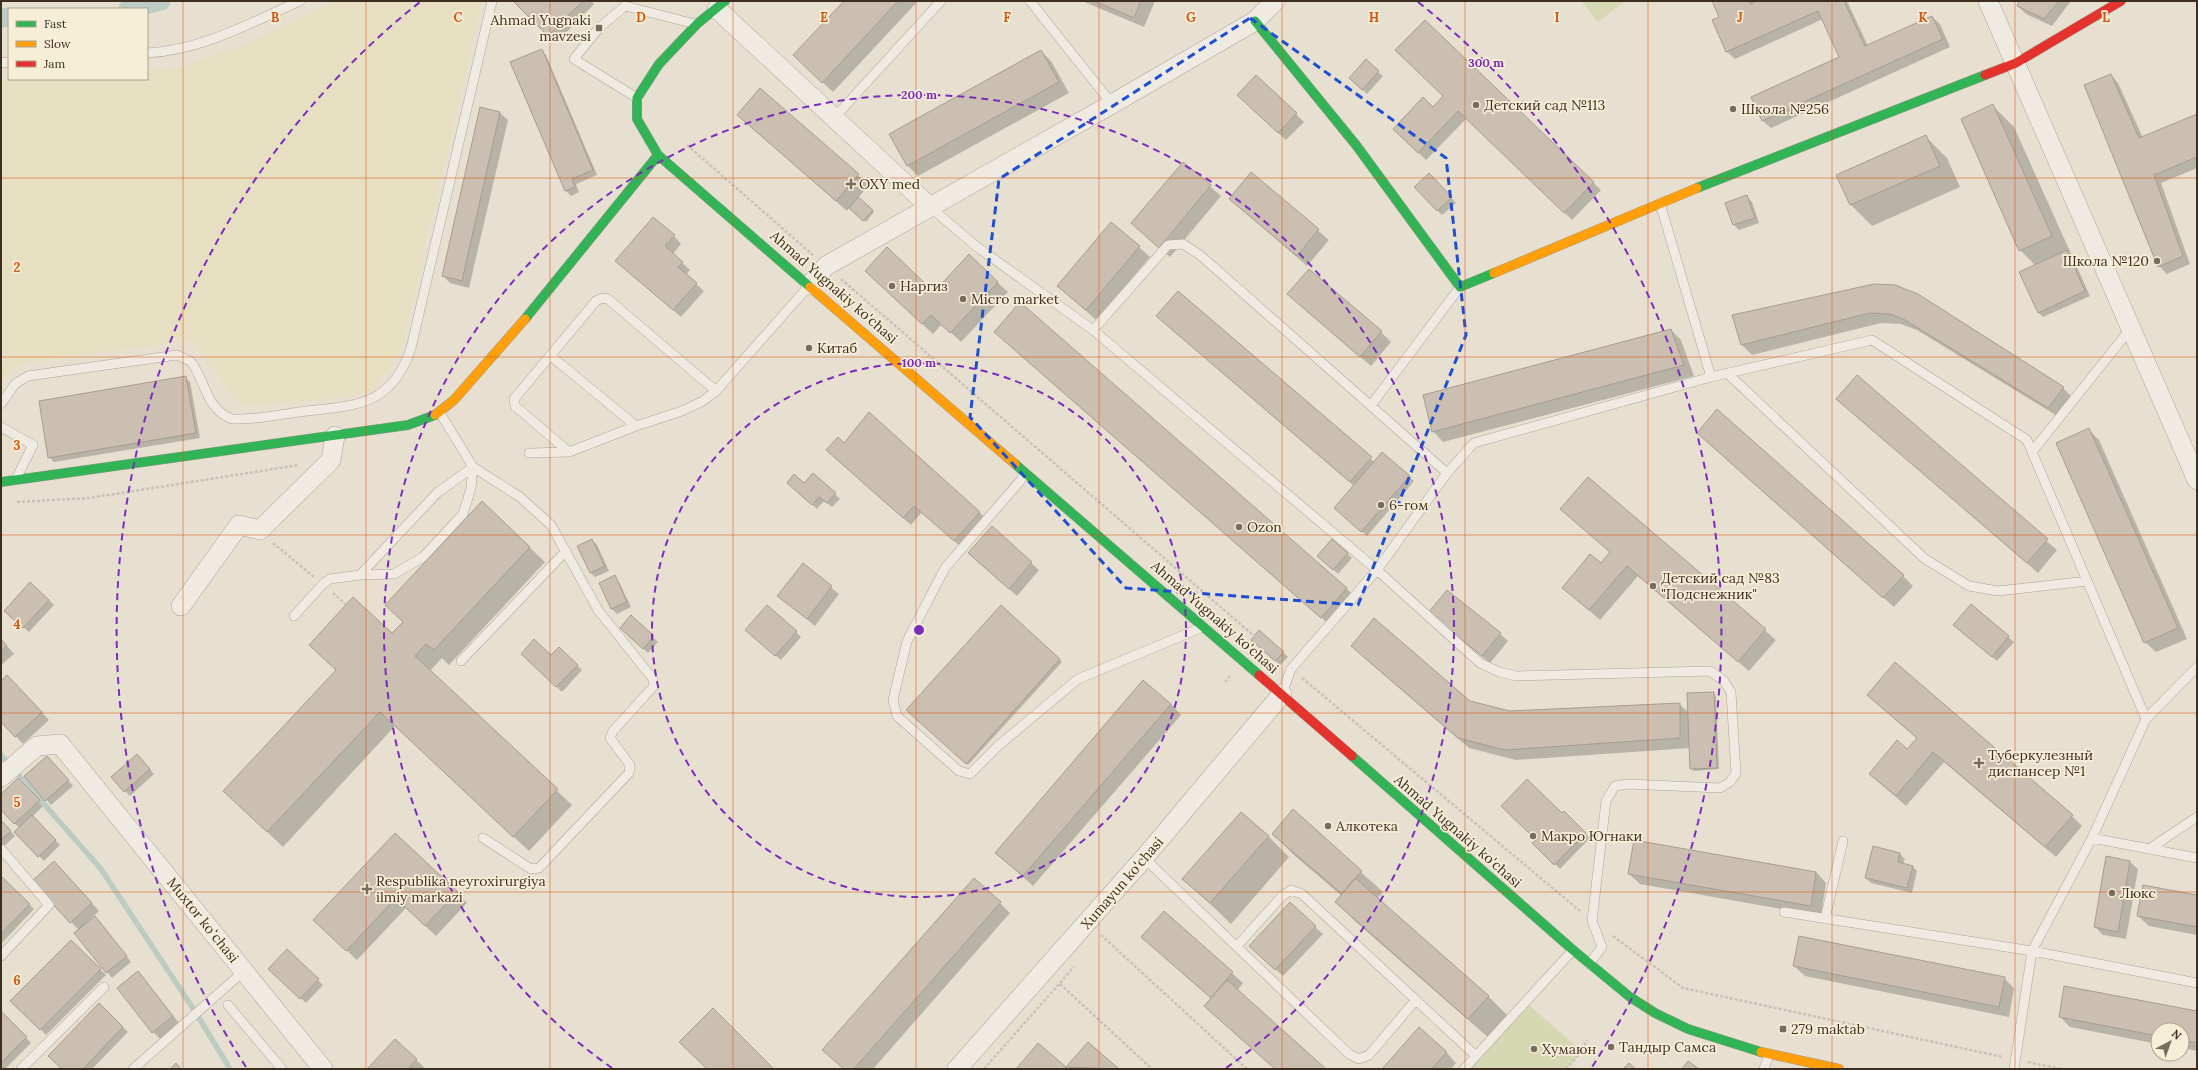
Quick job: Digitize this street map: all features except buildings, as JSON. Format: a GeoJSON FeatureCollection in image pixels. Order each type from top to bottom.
{"type":"FeatureCollection","features":[{"type":"Feature","properties":{"kind":"street"},"geometry":{"type":"LineString","coordinates":[[810,285],[826,266],[1255,21],[1275,1]]}},
{"type":"Feature","properties":{"kind":"street"},"geometry":{"type":"LineString","coordinates":[[1988,1],[2197,480]]}},
{"type":"Feature","properties":{"kind":"street"},"geometry":{"type":"LineString","coordinates":[[1255,21],[1356,145],[1460,287],[1660,203],[2016,63],[2121,1]]}},
{"type":"Feature","properties":{"kind":"street"},"geometry":{"type":"LineString","coordinates":[[637,98],[659,64],[697,24],[723,3],[835,117],[929,206]]}},
{"type":"Feature","properties":{"kind":"street","name":"Ahmad Yugnakiy ko'chasi"},"geometry":{"type":"LineString","coordinates":[[637,98],[637,119],[658,155],[1204,626],[1589,964],[1630,997],[1668,1020],[1701,1033],[1839,1069]]}},
{"type":"Feature","properties":{"kind":"street"},"geometry":{"type":"LineString","coordinates":[[1,482],[335,436],[408,425],[424,421],[440,412],[454,400],[551,289],[658,155]]}},
{"type":"Feature","properties":{"kind":"street"},"geometry":{"type":"LineString","coordinates":[[181,606],[239,525],[260,530],[331,460],[335,436]]}},
{"type":"Feature","properties":{"kind":"street","name":"Xumayun ko'chasi"},"geometry":{"type":"LineString","coordinates":[[957,1069],[1144,858],[1282,694]]}},
{"type":"Feature","properties":{"kind":"street","name":"Muxtor koʻchasi"},"geometry":{"type":"LineString","coordinates":[[1,777],[32,750],[60,744],[323,1069]]}},
{"type":"Feature","properties":{"kind":"lane"},"geometry":{"type":"LineString","coordinates":[[148,53],[180,49],[206,42],[300,1]]}},
{"type":"Feature","properties":{"kind":"lane"},"geometry":{"type":"LineString","coordinates":[[1,404],[15,384],[28,376],[177,354],[194,366],[212,405],[224,416],[232,419],[363,403],[387,389],[401,370],[411,348],[492,1]]}},
{"type":"Feature","properties":{"kind":"lane"},"geometry":{"type":"LineString","coordinates":[[835,117],[941,1]]}},
{"type":"Feature","properties":{"kind":"lane"},"geometry":{"type":"LineString","coordinates":[[1030,1],[1112,104]]}},
{"type":"Feature","properties":{"kind":"lane"},"geometry":{"type":"LineString","coordinates":[[637,98],[574,59],[599,28],[625,6],[697,24]]}},
{"type":"Feature","properties":{"kind":"lane"},"geometry":{"type":"LineString","coordinates":[[1660,203],[1711,377]]}},
{"type":"Feature","properties":{"kind":"lane"},"geometry":{"type":"LineString","coordinates":[[929,206],[977,247],[1094,330],[1377,570],[1480,663],[1500,672],[1516,676],[1710,671],[1724,680],[1731,692],[1736,773],[1730,782],[1720,788],[1627,784],[1615,786],[1606,801],[1592,921],[1602,946],[1589,964]]}},
{"type":"Feature","properties":{"kind":"lane"},"geometry":{"type":"LineString","coordinates":[[1094,330],[1168,245],[1183,244],[1200,255],[1372,404],[1447,473]]}},
{"type":"Feature","properties":{"kind":"lane"},"geometry":{"type":"LineString","coordinates":[[529,453],[569,452],[636,426],[682,411],[703,401],[716,391],[810,285]]}},
{"type":"Feature","properties":{"kind":"lane"},"geometry":{"type":"LineString","coordinates":[[1372,404],[1460,287]]}},
{"type":"Feature","properties":{"kind":"lane"},"geometry":{"type":"LineString","coordinates":[[569,452],[513,402],[596,301],[602,298],[608,299],[716,391]]}},
{"type":"Feature","properties":{"kind":"lane"},"geometry":{"type":"LineString","coordinates":[[2032,452],[2131,328]]}},
{"type":"Feature","properties":{"kind":"lane"},"geometry":{"type":"LineString","coordinates":[[1282,694],[1292,669],[1377,570],[1447,473],[1474,443],[1711,377],[1872,340],[2027,440],[2146,719]]}},
{"type":"Feature","properties":{"kind":"lane"},"geometry":{"type":"LineString","coordinates":[[552,356],[636,426]]}},
{"type":"Feature","properties":{"kind":"lane"},"geometry":{"type":"LineString","coordinates":[[1727,373],[1925,559],[1969,586],[1998,591],[2087,581]]}},
{"type":"Feature","properties":{"kind":"lane"},"geometry":{"type":"LineString","coordinates":[[440,412],[473,466],[520,497],[552,525],[598,610],[653,679],[653,687],[613,731],[610,738],[630,765],[629,773],[540,868],[531,869],[483,838]]}},
{"type":"Feature","properties":{"kind":"lane"},"geometry":{"type":"LineString","coordinates":[[1,427],[33,445],[15,481]]}},
{"type":"Feature","properties":{"kind":"lane"},"geometry":{"type":"LineString","coordinates":[[294,616],[323,584],[330,579],[360,575],[394,574],[423,557],[463,514],[471,488],[473,466]]}},
{"type":"Feature","properties":{"kind":"lane"},"geometry":{"type":"LineString","coordinates":[[360,575],[437,493],[473,466]]}},
{"type":"Feature","properties":{"kind":"lane"},"geometry":{"type":"LineString","coordinates":[[1027,473],[945,568],[907,641],[893,700],[897,716],[959,771],[970,774],[998,746],[1078,679],[1204,626]]}},
{"type":"Feature","properties":{"kind":"lane"},"geometry":{"type":"LineString","coordinates":[[462,661],[566,551]]}},
{"type":"Feature","properties":{"kind":"lane"},"geometry":{"type":"LineString","coordinates":[[2015,1065],[2032,951],[2092,838],[2146,719],[2197,667]]}},
{"type":"Feature","properties":{"kind":"lane"},"geometry":{"type":"LineString","coordinates":[[2149,849],[2197,817]]}},
{"type":"Feature","properties":{"kind":"lane"},"geometry":{"type":"LineString","coordinates":[[2092,838],[2197,858]]}},
{"type":"Feature","properties":{"kind":"lane"},"geometry":{"type":"LineString","coordinates":[[1825,919],[1843,841]]}},
{"type":"Feature","properties":{"kind":"lane"},"geometry":{"type":"LineString","coordinates":[[1,849],[49,905],[1,956]]}},
{"type":"Feature","properties":{"kind":"lane"},"geometry":{"type":"LineString","coordinates":[[1144,858],[1238,945],[1349,1054],[1359,1059],[1369,1055],[1415,1001]]}},
{"type":"Feature","properties":{"kind":"lane"},"geometry":{"type":"LineString","coordinates":[[1238,945],[1282,896],[1291,890],[1302,894],[1415,1001],[1476,1056]]}},
{"type":"Feature","properties":{"kind":"lane"},"geometry":{"type":"LineString","coordinates":[[1784,912],[2032,951],[2197,983]]}},
{"type":"Feature","properties":{"kind":"lane"},"geometry":{"type":"LineString","coordinates":[[1464,1069],[1572,950]]}},
{"type":"Feature","properties":{"kind":"lane"},"geometry":{"type":"LineString","coordinates":[[133,1069],[244,971]]}},
{"type":"Feature","properties":{"kind":"lane"},"geometry":{"type":"LineString","coordinates":[[21,1069],[104,987]]}},
{"type":"Feature","properties":{"kind":"lane"},"geometry":{"type":"LineString","coordinates":[[228,1005],[282,1069]]}},
{"type":"Feature","properties":{"kind":"lane"},"geometry":{"type":"LineString","coordinates":[[1764,1069],[1770,1052]]}},
{"type":"Feature","properties":{"kind":"path"},"geometry":{"type":"LineString","coordinates":[[687,144],[1292,669],[1592,921],[1683,988],[2015,1065],[2061,1069]]}},
{"type":"Feature","properties":{"kind":"path"},"geometry":{"type":"LineString","coordinates":[[260,530],[346,605]]}},
{"type":"Feature","properties":{"kind":"path"},"geometry":{"type":"LineString","coordinates":[[1101,935],[1247,1069]]}},
{"type":"Feature","properties":{"kind":"path"},"geometry":{"type":"LineString","coordinates":[[1060,984],[1152,1069]]}},
{"type":"Feature","properties":{"kind":"path"},"geometry":{"type":"LineString","coordinates":[[1566,1069],[1582,1051],[1587,1040]]}},
{"type":"Feature","properties":{"kind":"highlighted area"},"geometry":{"type":"Polygon","coordinates":[[[1250,18],[1446,158],[1466,335],[1358,605],[1126,588],[970,417],[999,179],[1250,18]]]}},
{"type":"Feature","properties":{"kind":"shaded area"},"geometry":{"type":"Polygon","coordinates":[[[335,1],[482,1],[401,351],[376,388],[352,397],[247,406],[236,400],[192,340],[21,364],[1,380],[1,80],[148,80],[148,70],[177,68],[248,43],[335,1]]]}},
{"type":"Feature","properties":{"kind":"green space"},"geometry":{"type":"Polygon","coordinates":[[[1581,1],[1625,1],[1598,22],[1581,1]]]}},
{"type":"Feature","properties":{"kind":"green space"},"geometry":{"type":"Polygon","coordinates":[[[1524,1001],[1582,1051],[1566,1069],[1464,1069],[1524,1001]]]}},
{"type":"Feature","properties":{"kind":"waterway"},"geometry":{"type":"LineString","coordinates":[[132,8],[161,1]]}},
{"type":"Feature","properties":{"kind":"waterway"},"geometry":{"type":"LineString","coordinates":[[1,18],[8,17]]}},
{"type":"Feature","properties":{"kind":"waterway"},"geometry":{"type":"LineString","coordinates":[[1,755],[101,869],[196,1013],[230,1069]]}},
{"type":"Feature","properties":{"kind":"traffic: fast"},"geometry":{"type":"LineString","coordinates":[[725,1],[697,24],[659,64],[637,98],[637,119],[658,155],[810,287]]}},
{"type":"Feature","properties":{"kind":"traffic: fast"},"geometry":{"type":"LineString","coordinates":[[1255,21],[1356,145],[1460,287],[1494,273]]}},
{"type":"Feature","properties":{"kind":"traffic: fast"},"geometry":{"type":"LineString","coordinates":[[1697,188],[1985,75]]}},
{"type":"Feature","properties":{"kind":"traffic: fast"},"geometry":{"type":"LineString","coordinates":[[525,319],[658,155]]}},
{"type":"Feature","properties":{"kind":"traffic: fast"},"geometry":{"type":"LineString","coordinates":[[1,482],[408,425],[435,415]]}},
{"type":"Feature","properties":{"kind":"traffic: fast"},"geometry":{"type":"LineString","coordinates":[[1015,464],[1259,675]]}},
{"type":"Feature","properties":{"kind":"traffic: fast"},"geometry":{"type":"LineString","coordinates":[[1352,756],[1573,950],[1630,997],[1655,1013],[1688,1029],[1761,1052]]}},
{"type":"Feature","properties":{"kind":"traffic: slow"},"geometry":{"type":"LineString","coordinates":[[1494,273],[1697,188]]}},
{"type":"Feature","properties":{"kind":"traffic: slow"},"geometry":{"type":"LineString","coordinates":[[810,287],[1015,464]]}},
{"type":"Feature","properties":{"kind":"traffic: slow"},"geometry":{"type":"LineString","coordinates":[[435,415],[454,400],[525,319]]}},
{"type":"Feature","properties":{"kind":"traffic: slow"},"geometry":{"type":"LineString","coordinates":[[1761,1052],[1839,1069]]}},
{"type":"Feature","properties":{"kind":"traffic: jam"},"geometry":{"type":"LineString","coordinates":[[1985,75],[2016,63],[2121,1]]}},
{"type":"Feature","properties":{"kind":"traffic: jam"},"geometry":{"type":"LineString","coordinates":[[1259,675],[1352,756]]}},
{"type":"Feature","properties":{"kind":"place","name":"Ahmad Yugnaki mavzesi"},"geometry":{"type":"Point","coordinates":[599,28]}},
{"type":"Feature","properties":{"kind":"place","name":"Детский сад №113"},"geometry":{"type":"Point","coordinates":[1476,105]}},
{"type":"Feature","properties":{"kind":"place","name":"Школа №256"},"geometry":{"type":"Point","coordinates":[1733,109]}},
{"type":"Feature","properties":{"kind":"place","name":"OXY med"},"geometry":{"type":"Point","coordinates":[851,184]}},
{"type":"Feature","properties":{"kind":"place","name":"Школа №120"},"geometry":{"type":"Point","coordinates":[2157,261]}},
{"type":"Feature","properties":{"kind":"place","name":"Наргиз"},"geometry":{"type":"Point","coordinates":[892,286]}},
{"type":"Feature","properties":{"kind":"place","name":"Micro market"},"geometry":{"type":"Point","coordinates":[963,299]}},
{"type":"Feature","properties":{"kind":"place","name":"Китаб"},"geometry":{"type":"Point","coordinates":[809,348]}},
{"type":"Feature","properties":{"kind":"place","name":"6-гом"},"geometry":{"type":"Point","coordinates":[1381,505]}},
{"type":"Feature","properties":{"kind":"place","name":"Ozon"},"geometry":{"type":"Point","coordinates":[1239,527]}},
{"type":"Feature","properties":{"kind":"place","name":"Детский сад №83 \"Подснежник\""},"geometry":{"type":"Point","coordinates":[1653,586]}},
{"type":"Feature","properties":{"kind":"place","name":"Туберкулезный диспансер №1"},"geometry":{"type":"Point","coordinates":[1979,763]}},
{"type":"Feature","properties":{"kind":"place","name":"Алкотека"},"geometry":{"type":"Point","coordinates":[1328,826]}},
{"type":"Feature","properties":{"kind":"place","name":"Макро Югнаки"},"geometry":{"type":"Point","coordinates":[1533,836]}},
{"type":"Feature","properties":{"kind":"place","name":"Respublika neyroxirurgiya ilmiy markazi"},"geometry":{"type":"Point","coordinates":[367,889]}},
{"type":"Feature","properties":{"kind":"place","name":"Люкс"},"geometry":{"type":"Point","coordinates":[2112,893]}},
{"type":"Feature","properties":{"kind":"place","name":"279 maktab"},"geometry":{"type":"Point","coordinates":[1783,1029]}},
{"type":"Feature","properties":{"kind":"place","name":"Тандыр Самса"},"geometry":{"type":"Point","coordinates":[1611,1047]}},
{"type":"Feature","properties":{"kind":"place","name":"Хумаюн"},"geometry":{"type":"Point","coordinates":[1534,1049]}}]}
